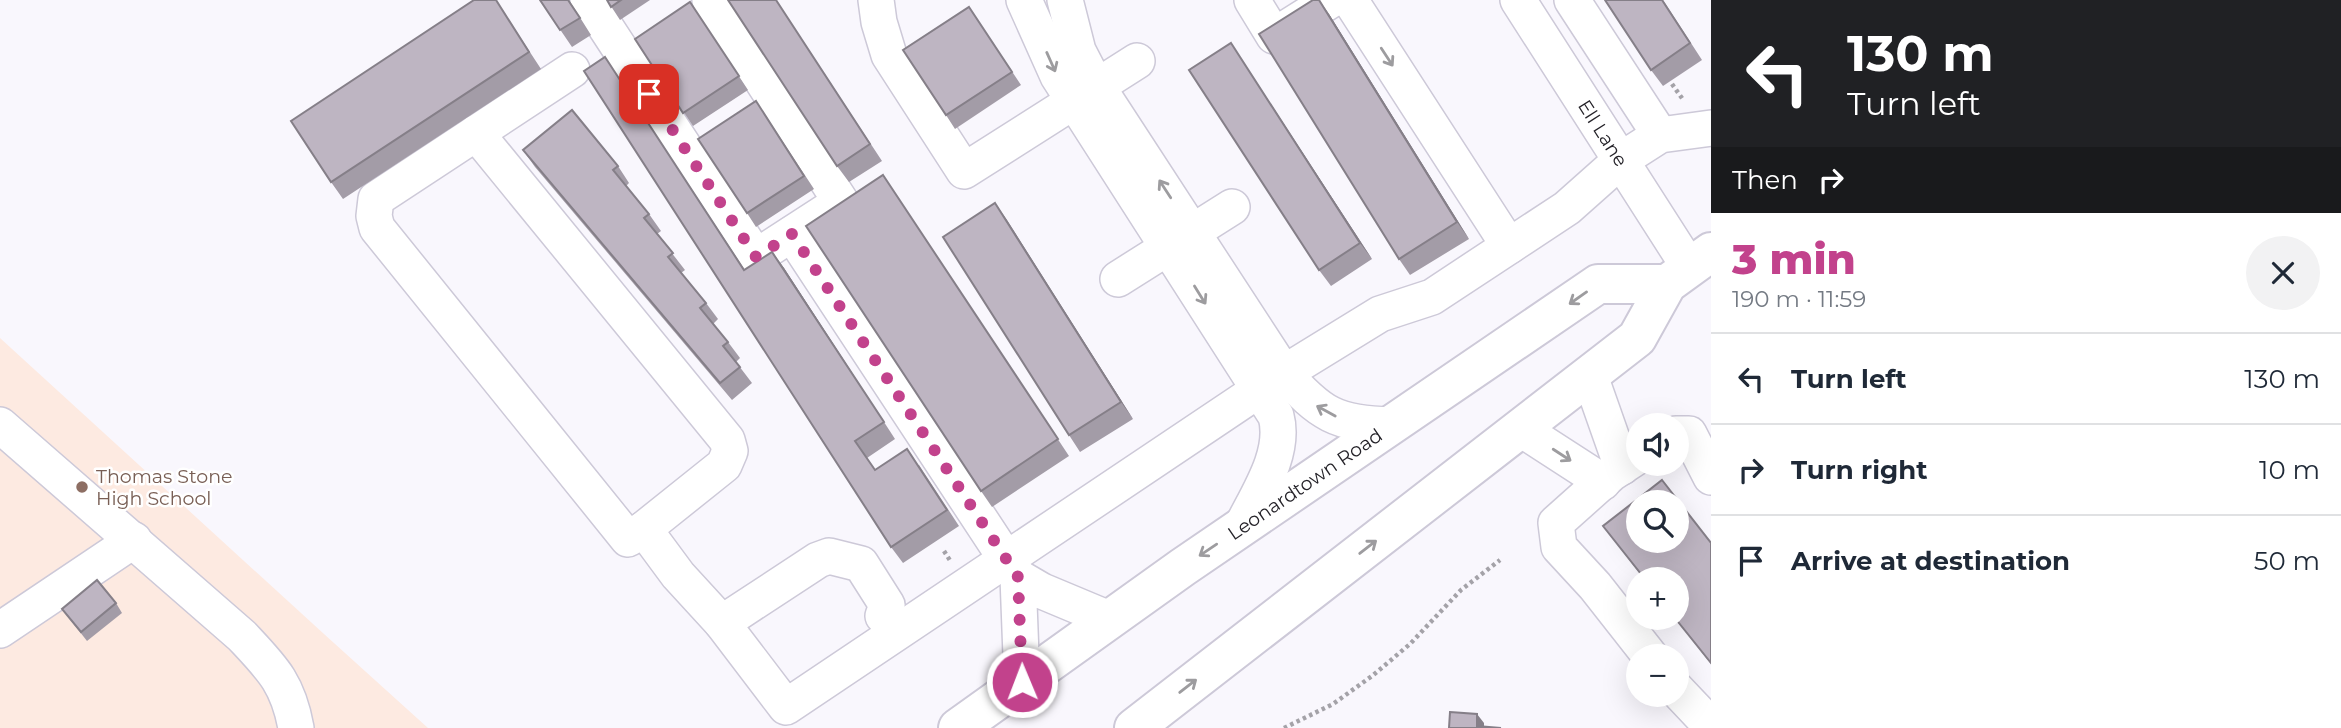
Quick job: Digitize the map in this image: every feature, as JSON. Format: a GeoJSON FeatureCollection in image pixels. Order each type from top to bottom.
{"type":"FeatureCollection","features":[{"type":"Feature","properties":{"kind":"highway"},"geometry":{"type":"LineString","coordinates":[[1134,728],[1637,338],[1689,268]]}},
{"type":"Feature","properties":{"kind":"highway","name":"Leonardtown Road"},"geometry":{"type":"LineString","coordinates":[[958,728],[1242,526],[1598,284],[1689,268]]}},
{"type":"Feature","properties":{"kind":"street"},"geometry":{"type":"LineString","coordinates":[[589,0],[756,257],[841,202],[710,0]]}},
{"type":"Feature","properties":{"kind":"street"},"geometry":{"type":"LineString","coordinates":[[876,0],[879,22],[889,55],[964,171],[1137,61]]}},
{"type":"Feature","properties":{"kind":"street"},"geometry":{"type":"LineString","coordinates":[[1024,0],[1058,76],[1086,94]]}},
{"type":"Feature","properties":{"kind":"street"},"geometry":{"type":"LineString","coordinates":[[1065,0],[1086,94],[1271,382],[1279,441],[1268,472],[1242,526]]}},
{"type":"Feature","properties":{"kind":"street"},"geometry":{"type":"LineString","coordinates":[[1252,0],[1274,36],[1331,0]]}},
{"type":"Feature","properties":{"kind":"street"},"geometry":{"type":"LineString","coordinates":[[1350,0],[1509,246]]}},
{"type":"Feature","properties":{"kind":"street","name":"Ell Lane"},"geometry":{"type":"LineString","coordinates":[[1517,0],[1689,268]]}},
{"type":"Feature","properties":{"kind":"street"},"geometry":{"type":"LineString","coordinates":[[1572,0],[1660,135]]}},
{"type":"Feature","properties":{"kind":"street"},"geometry":{"type":"LineString","coordinates":[[476,133],[727,440],[730,451],[724,466],[628,539],[377,228],[374,216],[376,199],[476,133],[572,70]]}},
{"type":"Feature","properties":{"kind":"street"},"geometry":{"type":"LineString","coordinates":[[644,529],[678,575],[722,623],[794,717],[889,624],[1012,568],[1271,382],[1380,314],[1432,297],[1567,208],[1621,160],[1660,135],[1711,128]]}},
{"type":"Feature","properties":{"kind":"street"},"geometry":{"type":"LineString","coordinates":[[1118,279],[1232,207]]}},
{"type":"Feature","properties":{"kind":"street"},"geometry":{"type":"LineString","coordinates":[[792,234],[1012,568],[1042,591],[1109,620]]}},
{"type":"Feature","properties":{"kind":"street"},"geometry":{"type":"LineString","coordinates":[[1590,376],[1621,468]]}},
{"type":"Feature","properties":{"kind":"street"},"geometry":{"type":"LineString","coordinates":[[1271,382],[1303,395],[1321,410],[1343,420],[1391,425]]}},
{"type":"Feature","properties":{"kind":"street"},"geometry":{"type":"LineString","coordinates":[[0,425],[242,636],[274,670],[286,690],[296,728]]}},
{"type":"Feature","properties":{"kind":"street"},"geometry":{"type":"LineString","coordinates":[[1521,429],[1621,468]]}},
{"type":"Feature","properties":{"kind":"street"},"geometry":{"type":"LineString","coordinates":[[1689,434],[1711,477]]}},
{"type":"Feature","properties":{"kind":"street"},"geometry":{"type":"LineString","coordinates":[[1621,468],[1556,523],[1559,547],[1595,586],[1641,644]]}},
{"type":"Feature","properties":{"kind":"street"},"geometry":{"type":"LineString","coordinates":[[0,631],[134,541]]}},
{"type":"Feature","properties":{"kind":"street"},"geometry":{"type":"LineString","coordinates":[[722,623],[818,560],[829,556],[861,564],[887,605],[889,624]]}},
{"type":"Feature","properties":{"kind":"street"},"geometry":{"type":"LineString","coordinates":[[1012,568],[1022,682]]}},
{"type":"Feature","properties":{"kind":"street"},"geometry":{"type":"LineString","coordinates":[[1689,703],[1711,726]]}},
{"type":"Feature","properties":{"kind":"path"},"geometry":{"type":"LineString","coordinates":[[1284,728],[1334,704],[1372,676],[1410,644],[1461,590],[1500,561]]}},
{"type":"Feature","properties":{"kind":"shaded area","name":"Thomas Stone High School"},"geometry":{"type":"Polygon","coordinates":[[[0,338],[324,634],[428,728],[0,728],[0,338]]]}},
{"type":"Feature","properties":{"kind":"building"},"geometry":{"type":"Polygon","coordinates":[[[474,0],[496,0],[529,52],[331,182],[291,121],[474,0]]]}},
{"type":"Feature","properties":{"kind":"building"},"geometry":{"type":"Polygon","coordinates":[[[540,0],[568,0],[580,18],[560,30],[540,0]]]}},
{"type":"Feature","properties":{"kind":"building"},"geometry":{"type":"Polygon","coordinates":[[[607,0],[621,0],[611,7],[607,0]]]}},
{"type":"Feature","properties":{"kind":"building"},"geometry":{"type":"Polygon","coordinates":[[[728,0],[776,0],[870,144],[837,166],[728,0]]]}},
{"type":"Feature","properties":{"kind":"building"},"geometry":{"type":"Polygon","coordinates":[[[1313,0],[1319,0],[1457,222],[1399,259],[1259,34],[1313,0]]]}},
{"type":"Feature","properties":{"kind":"building"},"geometry":{"type":"Polygon","coordinates":[[[1605,0],[1662,0],[1690,43],[1651,70],[1605,0]]]}},
{"type":"Feature","properties":{"kind":"building"},"geometry":{"type":"Polygon","coordinates":[[[690,2],[739,76],[683,113],[635,39],[690,2]]]}},
{"type":"Feature","properties":{"kind":"building"},"geometry":{"type":"Polygon","coordinates":[[[969,7],[1012,72],[946,115],[903,50],[969,7]]]}},
{"type":"Feature","properties":{"kind":"building"},"geometry":{"type":"Polygon","coordinates":[[[1231,43],[1360,243],[1319,270],[1189,70],[1231,43]]]}},
{"type":"Feature","properties":{"kind":"building"},"geometry":{"type":"Polygon","coordinates":[[[605,57],[744,270],[772,252],[884,422],[855,441],[875,470],[907,449],[947,510],[891,547],[584,71],[605,57]]]}},
{"type":"Feature","properties":{"kind":"building"},"geometry":{"type":"Polygon","coordinates":[[[756,101],[804,176],[747,213],[698,139],[756,101]]]}},
{"type":"Feature","properties":{"kind":"building"},"geometry":{"type":"Polygon","coordinates":[[[572,110],[618,166],[613,170],[649,214],[644,218],[673,253],[668,257],[706,303],[700,308],[728,342],[723,346],[740,367],[720,383],[523,150],[572,110]]]}},
{"type":"Feature","properties":{"kind":"building"},"geometry":{"type":"Polygon","coordinates":[[[883,175],[1058,439],[981,491],[806,226],[883,175]]]}},
{"type":"Feature","properties":{"kind":"building"},"geometry":{"type":"Polygon","coordinates":[[[995,203],[1121,402],[1069,435],[943,237],[995,203]]]}},
{"type":"Feature","properties":{"kind":"building"},"geometry":{"type":"Polygon","coordinates":[[[1662,480],[1670,490],[1649,490],[1662,480]]]}},
{"type":"Feature","properties":{"kind":"building"},"geometry":{"type":"Polygon","coordinates":[[[1626,508],[1626,553],[1689,553],[1689,515],[1711,543],[1711,663],[1685,630],[1689,630],[1689,567],[1635,567],[1603,526],[1626,508]]]}},
{"type":"Feature","properties":{"kind":"building"},"geometry":{"type":"Polygon","coordinates":[[[97,580],[116,603],[81,632],[62,609],[97,580]]]}},
{"type":"Feature","properties":{"kind":"building"},"geometry":{"type":"Polygon","coordinates":[[[1450,712],[1477,714],[1477,726],[1501,728],[1449,728],[1450,712]]]}},
{"type":"Feature","properties":{"kind":"place","name":"Thomas Stone High School"},"geometry":{"type":"Point","coordinates":[82,487]}},
{"type":"Feature","properties":{"kind":"route"},"geometry":{"type":"LineString","coordinates":[[649,94],[756,257],[792,234],[1018,577],[1022,682]]}}]}
